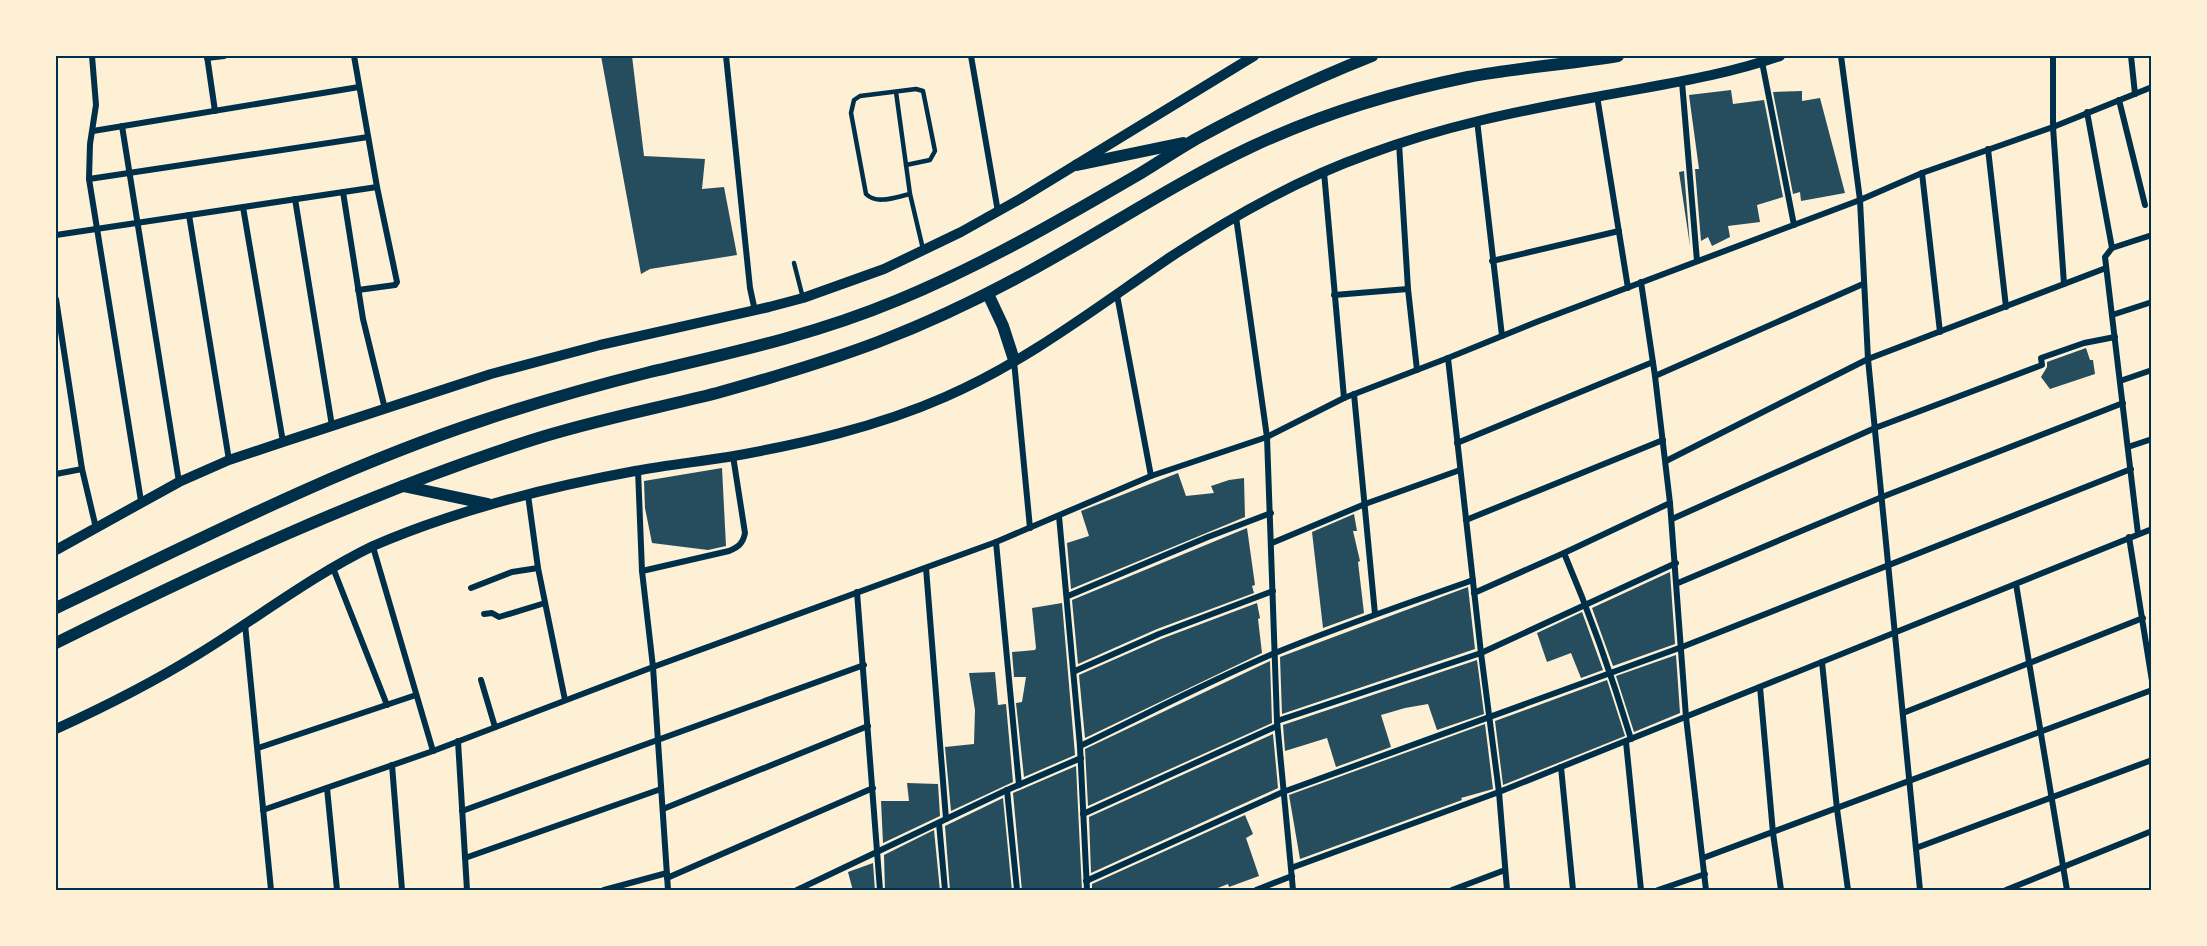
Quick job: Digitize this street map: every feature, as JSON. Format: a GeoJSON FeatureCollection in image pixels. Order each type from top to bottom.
{"type":"FeatureCollection","features":[{"type":"Feature","properties":{"kind":"main road"},"geometry":{"type":"LineString","coordinates":[[56,608],[266,506],[427,439],[504,413],[594,387],[756,348],[804,334],[898,300],[988,258],[1193,141],[1298,87],[1371,56]]}},
{"type":"Feature","properties":{"kind":"main road"},"geometry":{"type":"LineString","coordinates":[[56,643],[242,553],[402,486],[534,439],[727,390],[822,362],[934,319],[988,294],[1200,173],[1306,124],[1417,88],[1473,76],[1618,56]]}},
{"type":"Feature","properties":{"kind":"main road"},"geometry":{"type":"LineString","coordinates":[[1077,165],[1193,141]]}},
{"type":"Feature","properties":{"kind":"main road"},"geometry":{"type":"LineString","coordinates":[[988,294],[1003,326],[1014,360]]}},
{"type":"Feature","properties":{"kind":"main road"},"geometry":{"type":"LineString","coordinates":[[402,486],[488,504]]}},
{"type":"Feature","properties":{"kind":"street"},"geometry":{"type":"LineString","coordinates":[[92,56],[96,94],[90,144],[89,179],[141,501]]}},
{"type":"Feature","properties":{"kind":"street"},"geometry":{"type":"LineString","coordinates":[[215,111],[207,57],[224,56]]}},
{"type":"Feature","properties":{"kind":"street"},"geometry":{"type":"LineString","coordinates":[[354,56],[377,187],[397,282],[395,285],[358,290]]}},
{"type":"Feature","properties":{"kind":"street"},"geometry":{"type":"LineString","coordinates":[[726,56],[750,288],[755,311]]}},
{"type":"Feature","properties":{"kind":"street"},"geometry":{"type":"LineString","coordinates":[[971,56],[998,212]]}},
{"type":"Feature","properties":{"kind":"street"},"geometry":{"type":"LineString","coordinates":[[56,550],[141,501],[229,460],[438,391],[546,359],[755,311],[803,298],[864,276],[924,251],[998,212],[1077,165],[1186,95],[1254,56]]}},
{"type":"Feature","properties":{"kind":"street"},"geometry":{"type":"LineString","coordinates":[[56,729],[145,686],[333,568],[407,532],[488,504],[638,470],[733,456],[828,436],[875,423],[949,396],[1071,327],[1175,254],[1236,217],[1324,172],[1399,143],[1477,120],[1682,82],[1780,56]]}},
{"type":"Feature","properties":{"kind":"street"},"geometry":{"type":"LineString","coordinates":[[1841,56],[1860,200],[1868,359],[1920,891]]}},
{"type":"Feature","properties":{"kind":"street"},"geometry":{"type":"LineString","coordinates":[[2053,56],[2053,127],[2064,284]]}},
{"type":"Feature","properties":{"kind":"street"},"geometry":{"type":"LineString","coordinates":[[2131,56],[2135,94]]}},
{"type":"Feature","properties":{"kind":"street"},"geometry":{"type":"LineString","coordinates":[[1762,62],[1794,225]]}},
{"type":"Feature","properties":{"kind":"street"},"geometry":{"type":"LineString","coordinates":[[1682,82],[1697,261]]}},
{"type":"Feature","properties":{"kind":"street"},"geometry":{"type":"LineString","coordinates":[[93,130],[359,87]]}},
{"type":"Feature","properties":{"kind":"street"},"geometry":{"type":"LineString","coordinates":[[263,810],[433,751],[652,667],[996,542],[1151,476],[1268,437],[1354,394],[1641,282],[1860,200],[1922,173],[2053,127],[2151,87]]}},
{"type":"Feature","properties":{"kind":"street"},"geometry":{"type":"LineString","coordinates":[[1597,96],[1629,288]]}},
{"type":"Feature","properties":{"kind":"street"},"geometry":{"type":"LineString","coordinates":[[2118,100],[2145,205]]}},
{"type":"Feature","properties":{"kind":"street"},"geometry":{"type":"LineString","coordinates":[[2087,112],[2112,248]]}},
{"type":"Feature","properties":{"kind":"street"},"geometry":{"type":"LineString","coordinates":[[1477,120],[1502,336]]}},
{"type":"Feature","properties":{"kind":"street"},"geometry":{"type":"LineString","coordinates":[[122,126],[179,482]]}},
{"type":"Feature","properties":{"kind":"street"},"geometry":{"type":"LineString","coordinates":[[89,179],[368,137]]}},
{"type":"Feature","properties":{"kind":"street"},"geometry":{"type":"LineString","coordinates":[[1399,143],[1408,290],[1417,370]]}},
{"type":"Feature","properties":{"kind":"street"},"geometry":{"type":"LineString","coordinates":[[1988,149],[2006,307]]}},
{"type":"Feature","properties":{"kind":"street"},"geometry":{"type":"LineString","coordinates":[[1324,172],[1344,398]]}},
{"type":"Feature","properties":{"kind":"street"},"geometry":{"type":"LineString","coordinates":[[1922,173],[1941,332]]}},
{"type":"Feature","properties":{"kind":"street"},"geometry":{"type":"LineString","coordinates":[[56,235],[377,187]]}},
{"type":"Feature","properties":{"kind":"street"},"geometry":{"type":"LineString","coordinates":[[343,192],[363,319],[385,409]]}},
{"type":"Feature","properties":{"kind":"street"},"geometry":{"type":"LineString","coordinates":[[295,200],[332,426]]}},
{"type":"Feature","properties":{"kind":"street"},"geometry":{"type":"LineString","coordinates":[[243,207],[283,442]]}},
{"type":"Feature","properties":{"kind":"street"},"geometry":{"type":"LineString","coordinates":[[189,215],[229,460]]}},
{"type":"Feature","properties":{"kind":"street"},"geometry":{"type":"LineString","coordinates":[[1236,217],[1268,437],[1277,723],[1293,891]]}},
{"type":"Feature","properties":{"kind":"street"},"geometry":{"type":"LineString","coordinates":[[1492,261],[1619,231]]}},
{"type":"Feature","properties":{"kind":"street"},"geometry":{"type":"LineString","coordinates":[[2138,534],[2104,257],[2112,248],[2151,235]]}},
{"type":"Feature","properties":{"kind":"street"},"geometry":{"type":"LineString","coordinates":[[1666,461],[1868,359],[2106,268]]}},
{"type":"Feature","properties":{"kind":"street"},"geometry":{"type":"LineString","coordinates":[[1641,282],[1666,461],[1678,583],[1686,717],[1706,891]]}},
{"type":"Feature","properties":{"kind":"street"},"geometry":{"type":"LineString","coordinates":[[1655,376],[1863,284]]}},
{"type":"Feature","properties":{"kind":"street"},"geometry":{"type":"LineString","coordinates":[[1334,295],[1408,290]]}},
{"type":"Feature","properties":{"kind":"street"},"geometry":{"type":"LineString","coordinates":[[1117,295],[1151,476]]}},
{"type":"Feature","properties":{"kind":"street"},"geometry":{"type":"LineString","coordinates":[[56,299],[58,337],[82,469],[96,528]]}},
{"type":"Feature","properties":{"kind":"street"},"geometry":{"type":"LineString","coordinates":[[2112,315],[2151,302]]}},
{"type":"Feature","properties":{"kind":"street"},"geometry":{"type":"LineString","coordinates":[[1672,519],[1875,428],[2042,365],[2041,358],[2084,343],[2115,337]]}},
{"type":"Feature","properties":{"kind":"street"},"geometry":{"type":"LineString","coordinates":[[1448,358],[1499,792],[1507,891]]}},
{"type":"Feature","properties":{"kind":"street"},"geometry":{"type":"LineString","coordinates":[[1014,360],[1030,528]]}},
{"type":"Feature","properties":{"kind":"street"},"geometry":{"type":"LineString","coordinates":[[1457,443],[1653,362]]}},
{"type":"Feature","properties":{"kind":"street"},"geometry":{"type":"LineString","coordinates":[[2120,381],[2151,370]]}},
{"type":"Feature","properties":{"kind":"street"},"geometry":{"type":"LineString","coordinates":[[1354,394],[1375,614]]}},
{"type":"Feature","properties":{"kind":"street"},"geometry":{"type":"LineString","coordinates":[[1678,583],[1882,497],[2123,404]]}},
{"type":"Feature","properties":{"kind":"street"},"geometry":{"type":"LineString","coordinates":[[2128,447],[2151,439]]}},
{"type":"Feature","properties":{"kind":"street"},"geometry":{"type":"LineString","coordinates":[[1466,520],[1663,440]]}},
{"type":"Feature","properties":{"kind":"street"},"geometry":{"type":"LineString","coordinates":[[642,571],[729,551],[737,548],[743,541],[745,533],[733,456]]}},
{"type":"Feature","properties":{"kind":"street"},"geometry":{"type":"LineString","coordinates":[[56,474],[82,469]]}},
{"type":"Feature","properties":{"kind":"street"},"geometry":{"type":"LineString","coordinates":[[1086,881],[1283,792],[1682,646],[2131,469]]}},
{"type":"Feature","properties":{"kind":"street"},"geometry":{"type":"LineString","coordinates":[[638,470],[642,571],[658,740],[668,891]]}},
{"type":"Feature","properties":{"kind":"street"},"geometry":{"type":"LineString","coordinates":[[1272,543],[1365,504],[1460,470]]}},
{"type":"Feature","properties":{"kind":"street"},"geometry":{"type":"LineString","coordinates":[[528,495],[538,568],[565,700]]}},
{"type":"Feature","properties":{"kind":"street"},"geometry":{"type":"LineString","coordinates":[[1474,593],[1670,503]]}},
{"type":"Feature","properties":{"kind":"street"},"geometry":{"type":"LineString","coordinates":[[1068,596],[1271,513]]}},
{"type":"Feature","properties":{"kind":"street"},"geometry":{"type":"LineString","coordinates":[[1059,516],[1075,672],[1087,891]]}},
{"type":"Feature","properties":{"kind":"street"},"geometry":{"type":"LineString","coordinates":[[1256,891],[1292,872],[1499,792],[2151,529]]}},
{"type":"Feature","properties":{"kind":"street"},"geometry":{"type":"LineString","coordinates":[[2129,537],[2151,681]]}},
{"type":"Feature","properties":{"kind":"street"},"geometry":{"type":"LineString","coordinates":[[996,542],[1019,785]]}},
{"type":"Feature","properties":{"kind":"street"},"geometry":{"type":"LineString","coordinates":[[373,547],[433,751]]}},
{"type":"Feature","properties":{"kind":"street"},"geometry":{"type":"LineString","coordinates":[[1564,553],[1586,604],[1611,673],[1628,740],[1641,891]]}},
{"type":"Feature","properties":{"kind":"street"},"geometry":{"type":"LineString","coordinates":[[1083,814],[1277,723],[1481,652],[1676,563]]}},
{"type":"Feature","properties":{"kind":"street"},"geometry":{"type":"LineString","coordinates":[[333,568],[387,705]]}},
{"type":"Feature","properties":{"kind":"street"},"geometry":{"type":"LineString","coordinates":[[471,588],[512,572],[538,568]]}},
{"type":"Feature","properties":{"kind":"street"},"geometry":{"type":"LineString","coordinates":[[926,568],[946,819]]}},
{"type":"Feature","properties":{"kind":"street"},"geometry":{"type":"LineString","coordinates":[[1080,746],[1275,653],[1375,614],[1473,580]]}},
{"type":"Feature","properties":{"kind":"street"},"geometry":{"type":"LineString","coordinates":[[2016,584],[2067,891]]}},
{"type":"Feature","properties":{"kind":"street"},"geometry":{"type":"LineString","coordinates":[[1075,672],[1159,634],[1273,591]]}},
{"type":"Feature","properties":{"kind":"street"},"geometry":{"type":"LineString","coordinates":[[857,592],[880,891]]}},
{"type":"Feature","properties":{"kind":"street"},"geometry":{"type":"LineString","coordinates":[[484,614],[492,613],[499,617],[545,603]]}},
{"type":"Feature","properties":{"kind":"street"},"geometry":{"type":"LineString","coordinates":[[1903,713],[2143,618]]}},
{"type":"Feature","properties":{"kind":"street"},"geometry":{"type":"LineString","coordinates":[[245,624],[271,891]]}},
{"type":"Feature","properties":{"kind":"street"},"geometry":{"type":"LineString","coordinates":[[1822,662],[1848,891]]}},
{"type":"Feature","properties":{"kind":"street"},"geometry":{"type":"LineString","coordinates":[[462,811],[864,665]]}},
{"type":"Feature","properties":{"kind":"street"},"geometry":{"type":"LineString","coordinates":[[481,680],[495,727]]}},
{"type":"Feature","properties":{"kind":"street"},"geometry":{"type":"LineString","coordinates":[[1760,687],[1773,833],[1781,891]]}},
{"type":"Feature","properties":{"kind":"street"},"geometry":{"type":"LineString","coordinates":[[1703,858],[2151,690]]}},
{"type":"Feature","properties":{"kind":"street"},"geometry":{"type":"LineString","coordinates":[[258,748],[416,695]]}},
{"type":"Feature","properties":{"kind":"street"},"geometry":{"type":"LineString","coordinates":[[663,809],[868,726]]}},
{"type":"Feature","properties":{"kind":"street"},"geometry":{"type":"LineString","coordinates":[[458,741],[467,891]]}},
{"type":"Feature","properties":{"kind":"street"},"geometry":{"type":"LineString","coordinates":[[797,891],[1007,790],[1081,758]]}},
{"type":"Feature","properties":{"kind":"street"},"geometry":{"type":"LineString","coordinates":[[1916,848],[2151,760]]}},
{"type":"Feature","properties":{"kind":"street"},"geometry":{"type":"LineString","coordinates":[[392,765],[402,891]]}},
{"type":"Feature","properties":{"kind":"street"},"geometry":{"type":"LineString","coordinates":[[1561,767],[1573,891]]}},
{"type":"Feature","properties":{"kind":"street"},"geometry":{"type":"LineString","coordinates":[[327,788],[338,891]]}},
{"type":"Feature","properties":{"kind":"street"},"geometry":{"type":"LineString","coordinates":[[604,891],[667,875],[873,788]]}},
{"type":"Feature","properties":{"kind":"street"},"geometry":{"type":"LineString","coordinates":[[465,858],[661,789]]}},
{"type":"Feature","properties":{"kind":"street"},"geometry":{"type":"LineString","coordinates":[[1007,790],[1017,891]]}},
{"type":"Feature","properties":{"kind":"street"},"geometry":{"type":"LineString","coordinates":[[939,823],[945,891]]}},
{"type":"Feature","properties":{"kind":"street"},"geometry":{"type":"LineString","coordinates":[[2006,891],[2151,831]]}},
{"type":"Feature","properties":{"kind":"street"},"geometry":{"type":"LineString","coordinates":[[1452,891],[1505,870]]}},
{"type":"Feature","properties":{"kind":"street"},"geometry":{"type":"LineString","coordinates":[[1658,891],[1705,874]]}},
{"type":"Feature","properties":{"kind":"lane"},"geometry":{"type":"LineString","coordinates":[[906,165],[930,160],[935,151],[923,91],[916,89],[860,96],[854,100],[850,113],[866,194],[876,200],[910,194]]}},
{"type":"Feature","properties":{"kind":"lane"},"geometry":{"type":"LineString","coordinates":[[896,92],[910,194],[924,251]]}},
{"type":"Feature","properties":{"kind":"lane"},"geometry":{"type":"LineString","coordinates":[[794,263],[803,298]]}},
{"type":"Feature","properties":{"kind":"building"},"geometry":{"type":"Polygon","coordinates":[[[601,56],[632,56],[644,156],[705,159],[702,189],[724,187],[737,255],[650,269],[641,274],[601,56]]]}},
{"type":"Feature","properties":{"kind":"building"},"geometry":{"type":"Polygon","coordinates":[[[1731,90],[1733,104],[1764,100],[1783,197],[1757,205],[1760,222],[1728,226],[1730,237],[1712,246],[1708,237],[1701,241],[1695,169],[1699,169],[1689,95],[1731,90]]]}},
{"type":"Feature","properties":{"kind":"building"},"geometry":{"type":"Polygon","coordinates":[[[1802,91],[1802,101],[1820,98],[1845,193],[1801,201],[1800,192],[1793,194],[1773,92],[1802,91]]]}},
{"type":"Feature","properties":{"kind":"building"},"geometry":{"type":"Polygon","coordinates":[[[1684,171],[1690,246],[1679,172],[1684,171]]]}},
{"type":"Feature","properties":{"kind":"building"},"geometry":{"type":"Polygon","coordinates":[[[2086,348],[2090,360],[2093,360],[2095,374],[2050,389],[2041,377],[2047,367],[2047,362],[2086,348]]]}},
{"type":"Feature","properties":{"kind":"building"},"geometry":{"type":"Polygon","coordinates":[[[722,468],[726,546],[708,550],[652,543],[645,508],[644,481],[722,468]]]}},
{"type":"Feature","properties":{"kind":"building"},"geometry":{"type":"Polygon","coordinates":[[[1178,473],[1186,496],[1214,493],[1211,486],[1244,478],[1245,517],[1071,589],[1067,543],[1089,536],[1081,511],[1178,473]]]}},
{"type":"Feature","properties":{"kind":"building"},"geometry":{"type":"Polygon","coordinates":[[[1354,514],[1357,531],[1353,531],[1360,561],[1358,562],[1364,613],[1323,628],[1312,532],[1354,514]]]}},
{"type":"Feature","properties":{"kind":"building"},"geometry":{"type":"Polygon","coordinates":[[[1247,528],[1255,585],[1252,586],[1254,593],[1157,629],[1078,664],[1072,600],[1247,528]]]}},
{"type":"Feature","properties":{"kind":"building"},"geometry":{"type":"Polygon","coordinates":[[[1670,572],[1675,644],[1613,666],[1592,608],[1670,572]]]}},
{"type":"Feature","properties":{"kind":"building"},"geometry":{"type":"Polygon","coordinates":[[[1468,587],[1475,649],[1282,714],[1280,657],[1468,587]]]}},
{"type":"Feature","properties":{"kind":"building"},"geometry":{"type":"Polygon","coordinates":[[[1062,603],[1075,755],[1024,777],[1016,703],[1022,702],[1026,677],[1014,677],[1012,652],[1035,650],[1036,648],[1032,608],[1062,603]]]}},
{"type":"Feature","properties":{"kind":"building"},"geometry":{"type":"Polygon","coordinates":[[[1257,603],[1262,653],[1085,738],[1079,675],[1161,639],[1257,603]]]}},
{"type":"Feature","properties":{"kind":"building"},"geometry":{"type":"Polygon","coordinates":[[[1582,612],[1603,670],[1581,678],[1571,653],[1547,662],[1537,633],[1582,612]]]}},
{"type":"Feature","properties":{"kind":"building"},"geometry":{"type":"Polygon","coordinates":[[[1676,655],[1680,713],[1634,732],[1616,676],[1676,655]]]}},
{"type":"Feature","properties":{"kind":"building"},"geometry":{"type":"Polygon","coordinates":[[[1477,660],[1484,714],[1437,730],[1428,704],[1381,715],[1391,747],[1336,767],[1327,738],[1285,751],[1283,725],[1477,660]]]}},
{"type":"Feature","properties":{"kind":"building"},"geometry":{"type":"Polygon","coordinates":[[[1270,661],[1272,723],[1088,806],[1085,749],[1270,661]]]}},
{"type":"Feature","properties":{"kind":"building"},"geometry":{"type":"Polygon","coordinates":[[[995,672],[998,705],[1006,704],[1013,782],[951,811],[945,747],[974,744],[975,710],[969,673],[995,672]]]}},
{"type":"Feature","properties":{"kind":"building"},"geometry":{"type":"Polygon","coordinates":[[[1607,680],[1625,736],[1503,785],[1495,721],[1607,680]]]}},
{"type":"Feature","properties":{"kind":"building"},"geometry":{"type":"Polygon","coordinates":[[[1485,724],[1493,789],[1461,798],[1462,800],[1300,859],[1289,795],[1485,724]]]}},
{"type":"Feature","properties":{"kind":"building"},"geometry":{"type":"Polygon","coordinates":[[[1273,734],[1278,788],[1091,873],[1089,817],[1273,734]]]}},
{"type":"Feature","properties":{"kind":"building"},"geometry":{"type":"Polygon","coordinates":[[[1076,766],[1082,891],[1022,891],[1013,793],[1076,766]]]}},
{"type":"Feature","properties":{"kind":"building"},"geometry":{"type":"Polygon","coordinates":[[[907,783],[938,784],[940,816],[883,843],[881,801],[909,801],[907,783]]]}},
{"type":"Feature","properties":{"kind":"building"},"geometry":{"type":"Polygon","coordinates":[[[1003,798],[1012,891],[950,891],[945,826],[1003,798]]]}},
{"type":"Feature","properties":{"kind":"building"},"geometry":{"type":"Polygon","coordinates":[[[1245,815],[1253,834],[1246,838],[1259,876],[1210,891],[1092,891],[1092,884],[1245,815]]]}},
{"type":"Feature","properties":{"kind":"building"},"geometry":{"type":"Polygon","coordinates":[[[934,830],[940,891],[885,891],[884,855],[934,830]]]}},
{"type":"Feature","properties":{"kind":"building"},"geometry":{"type":"Polygon","coordinates":[[[873,863],[875,891],[853,891],[848,872],[873,863]]]}}]}
